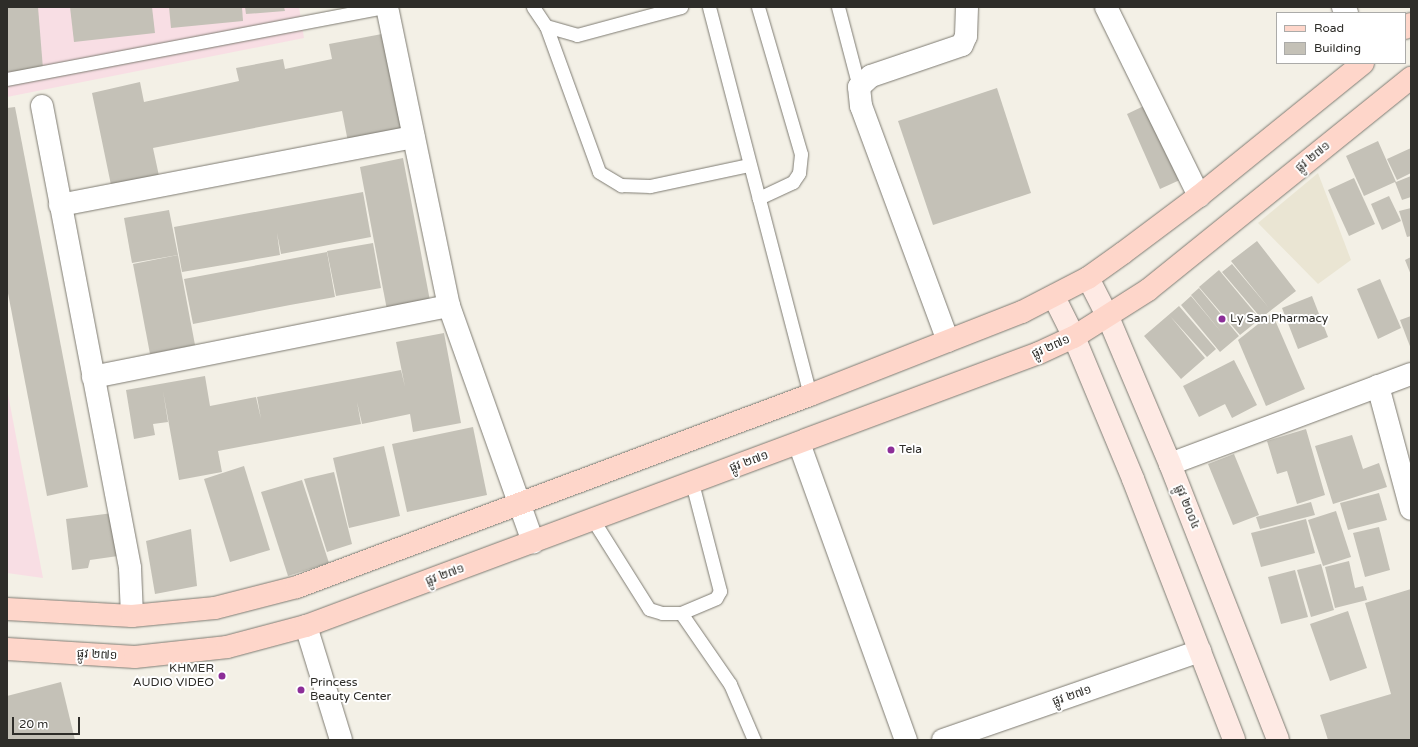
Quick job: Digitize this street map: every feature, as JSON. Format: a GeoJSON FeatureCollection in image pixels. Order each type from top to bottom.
{"type":"FeatureCollection","features":[{"type":"Feature","properties":{"kind":"main road"},"geometry":{"type":"LineString","coordinates":[[7,609],[132,616],[215,608],[297,587],[810,395],[948,341],[1054,297],[1088,278],[1199,196],[1362,64]]}},
{"type":"Feature","properties":{"kind":"main road","name":"ផ្លូវ ២៧១"},"geometry":{"type":"LineString","coordinates":[[7,650],[135,657],[226,647],[306,626],[1039,353],[1074,337],[1108,317],[1148,290],[1411,78]]}},
{"type":"Feature","properties":{"kind":"main road","name":"ផ្លូវ ២០០៤"},"geometry":{"type":"LineString","coordinates":[[1088,278],[1108,317],[1170,464],[1278,740]]}},
{"type":"Feature","properties":{"kind":"main road"},"geometry":{"type":"LineString","coordinates":[[1054,297],[1074,337],[1200,651],[1234,740]]}},
{"type":"Feature","properties":{"kind":"street"},"geometry":{"type":"LineString","coordinates":[[386,7],[449,306],[533,542]]}},
{"type":"Feature","properties":{"kind":"street"},"geometry":{"type":"LineString","coordinates":[[948,341],[861,106],[859,87],[871,76],[962,45],[966,36],[967,7]]}},
{"type":"Feature","properties":{"kind":"street"},"geometry":{"type":"LineString","coordinates":[[1106,7],[1199,196]]}},
{"type":"Feature","properties":{"kind":"street"},"geometry":{"type":"LineString","coordinates":[[42,106],[130,568],[132,616]]}},
{"type":"Feature","properties":{"kind":"street"},"geometry":{"type":"LineString","coordinates":[[60,205],[414,137]]}},
{"type":"Feature","properties":{"kind":"street"},"geometry":{"type":"LineString","coordinates":[[93,377],[449,306]]}},
{"type":"Feature","properties":{"kind":"street"},"geometry":{"type":"LineString","coordinates":[[1170,464],[1411,374]]}},
{"type":"Feature","properties":{"kind":"street"},"geometry":{"type":"LineString","coordinates":[[1378,386],[1411,509]]}},
{"type":"Feature","properties":{"kind":"street"},"geometry":{"type":"LineString","coordinates":[[799,443],[906,740]]}},
{"type":"Feature","properties":{"kind":"street"},"geometry":{"type":"LineString","coordinates":[[306,626],[340,740]]}},
{"type":"Feature","properties":{"kind":"street","name":"ផ្លូវ ២៧១"},"geometry":{"type":"LineString","coordinates":[[943,740],[1200,651]]}},
{"type":"Feature","properties":{"kind":"lane"},"geometry":{"type":"LineString","coordinates":[[7,79],[386,7]]}},
{"type":"Feature","properties":{"kind":"lane"},"geometry":{"type":"LineString","coordinates":[[533,7],[546,26],[599,172],[621,185],[650,186],[749,165]]}},
{"type":"Feature","properties":{"kind":"lane"},"geometry":{"type":"LineString","coordinates":[[546,26],[577,35],[682,7]]}},
{"type":"Feature","properties":{"kind":"lane"},"geometry":{"type":"LineString","coordinates":[[709,7],[810,395]]}},
{"type":"Feature","properties":{"kind":"lane"},"geometry":{"type":"LineString","coordinates":[[758,7],[801,154],[799,173],[793,182],[758,198]]}},
{"type":"Feature","properties":{"kind":"lane"},"geometry":{"type":"LineString","coordinates":[[838,7],[859,87]]}},
{"type":"Feature","properties":{"kind":"lane"},"geometry":{"type":"LineString","coordinates":[[593,520],[649,609],[662,613],[682,613],[716,598],[720,591],[692,483]]}},
{"type":"Feature","properties":{"kind":"lane"},"geometry":{"type":"LineString","coordinates":[[682,613],[730,684],[754,740]]}},
{"type":"Feature","properties":{"kind":"shaded area"},"geometry":{"type":"Polygon","coordinates":[[[7,7],[299,7],[304,38],[7,97],[7,7]]]}},
{"type":"Feature","properties":{"kind":"shaded area"},"geometry":{"type":"Polygon","coordinates":[[[1318,173],[1351,260],[1318,284],[1258,223],[1318,173]]]}},
{"type":"Feature","properties":{"kind":"shaded area"},"geometry":{"type":"Polygon","coordinates":[[[7,389],[43,578],[7,573],[7,389]]]}},
{"type":"Feature","properties":{"kind":"building"},"geometry":{"type":"Polygon","coordinates":[[[7,7],[38,7],[43,69],[7,72],[7,7]]]}},
{"type":"Feature","properties":{"kind":"building"},"geometry":{"type":"Polygon","coordinates":[[[70,7],[152,7],[155,33],[74,42],[70,7]]]}},
{"type":"Feature","properties":{"kind":"building"},"geometry":{"type":"Polygon","coordinates":[[[169,7],[242,7],[243,21],[171,28],[169,7]]]}},
{"type":"Feature","properties":{"kind":"building"},"geometry":{"type":"Polygon","coordinates":[[[245,7],[284,7],[285,11],[246,14],[245,7]]]}},
{"type":"Feature","properties":{"kind":"building"},"geometry":{"type":"Polygon","coordinates":[[[382,34],[402,132],[348,142],[342,111],[153,148],[159,176],[111,185],[92,93],[140,82],[144,102],[239,81],[236,68],[283,59],[285,69],[332,59],[329,44],[382,34]]]}},
{"type":"Feature","properties":{"kind":"building"},"geometry":{"type":"Polygon","coordinates":[[[997,88],[1031,193],[933,225],[898,121],[997,88]]]}},
{"type":"Feature","properties":{"kind":"building"},"geometry":{"type":"Polygon","coordinates":[[[1148,104],[1182,179],[1160,189],[1127,114],[1148,104]]]}},
{"type":"Feature","properties":{"kind":"building"},"geometry":{"type":"Polygon","coordinates":[[[15,107],[88,487],[47,496],[7,288],[7,108],[15,107]]]}},
{"type":"Feature","properties":{"kind":"building"},"geometry":{"type":"Polygon","coordinates":[[[1378,141],[1396,182],[1411,176],[1411,197],[1402,200],[1395,182],[1364,196],[1346,156],[1378,141]]]}},
{"type":"Feature","properties":{"kind":"building"},"geometry":{"type":"Polygon","coordinates":[[[1411,148],[1411,173],[1397,180],[1387,159],[1411,148]]]}},
{"type":"Feature","properties":{"kind":"building"},"geometry":{"type":"Polygon","coordinates":[[[403,158],[430,301],[387,310],[360,167],[403,158]]]}},
{"type":"Feature","properties":{"kind":"building"},"geometry":{"type":"Polygon","coordinates":[[[1354,178],[1375,224],[1349,236],[1328,190],[1354,178]]]}},
{"type":"Feature","properties":{"kind":"building"},"geometry":{"type":"Polygon","coordinates":[[[363,192],[371,237],[281,254],[277,233],[280,255],[182,272],[174,227],[363,192]]]}},
{"type":"Feature","properties":{"kind":"building"},"geometry":{"type":"Polygon","coordinates":[[[1389,196],[1401,221],[1382,230],[1371,204],[1389,196]]]}},
{"type":"Feature","properties":{"kind":"building"},"geometry":{"type":"Polygon","coordinates":[[[1411,208],[1411,236],[1407,237],[1399,211],[1411,208]]]}},
{"type":"Feature","properties":{"kind":"building"},"geometry":{"type":"Polygon","coordinates":[[[169,210],[178,255],[132,263],[124,218],[169,210]]]}},
{"type":"Feature","properties":{"kind":"building"},"geometry":{"type":"Polygon","coordinates":[[[1257,241],[1296,291],[1261,318],[1222,272],[1232,264],[1269,308],[1231,261],[1257,241]]]}},
{"type":"Feature","properties":{"kind":"building"},"geometry":{"type":"Polygon","coordinates":[[[373,243],[381,288],[336,296],[327,251],[373,243]]]}},
{"type":"Feature","properties":{"kind":"building"},"geometry":{"type":"Polygon","coordinates":[[[327,252],[335,297],[193,324],[184,279],[327,252]]]}},
{"type":"Feature","properties":{"kind":"building"},"geometry":{"type":"Polygon","coordinates":[[[178,255],[195,345],[150,354],[133,264],[178,255]]]}},
{"type":"Feature","properties":{"kind":"building"},"geometry":{"type":"Polygon","coordinates":[[[1411,257],[1411,275],[1405,260],[1411,257]]]}},
{"type":"Feature","properties":{"kind":"building"},"geometry":{"type":"Polygon","coordinates":[[[1219,270],[1260,319],[1240,335],[1199,287],[1219,270]]]}},
{"type":"Feature","properties":{"kind":"building"},"geometry":{"type":"Polygon","coordinates":[[[1380,279],[1401,328],[1378,339],[1357,289],[1380,279]]]}},
{"type":"Feature","properties":{"kind":"building"},"geometry":{"type":"Polygon","coordinates":[[[1199,288],[1239,336],[1220,352],[1181,305],[1191,296],[1222,333],[1191,295],[1199,288]]]}},
{"type":"Feature","properties":{"kind":"building"},"geometry":{"type":"Polygon","coordinates":[[[1312,296],[1328,337],[1298,349],[1282,308],[1312,296]]]}},
{"type":"Feature","properties":{"kind":"building"},"geometry":{"type":"Polygon","coordinates":[[[1179,306],[1216,349],[1207,357],[1170,316],[1205,358],[1181,379],[1144,336],[1179,306]]]}},
{"type":"Feature","properties":{"kind":"building"},"geometry":{"type":"Polygon","coordinates":[[[1272,313],[1305,389],[1266,406],[1238,340],[1272,313]]]}},
{"type":"Feature","properties":{"kind":"building"},"geometry":{"type":"Polygon","coordinates":[[[1411,316],[1411,349],[1400,320],[1411,316]]]}},
{"type":"Feature","properties":{"kind":"building"},"geometry":{"type":"Polygon","coordinates":[[[444,333],[461,423],[413,432],[410,414],[362,424],[357,402],[361,424],[218,451],[222,472],[179,480],[163,391],[168,422],[153,424],[155,435],[134,439],[126,390],[205,376],[210,406],[256,397],[261,419],[257,397],[401,370],[405,387],[396,342],[444,333]]]}},
{"type":"Feature","properties":{"kind":"building"},"geometry":{"type":"Polygon","coordinates":[[[1234,360],[1257,405],[1232,418],[1225,404],[1199,417],[1183,386],[1234,360]]]}},
{"type":"Feature","properties":{"kind":"building"},"geometry":{"type":"Polygon","coordinates":[[[473,427],[487,495],[407,512],[392,444],[473,427]]]}},
{"type":"Feature","properties":{"kind":"building"},"geometry":{"type":"Polygon","coordinates":[[[1306,429],[1325,495],[1297,504],[1287,471],[1277,474],[1267,441],[1306,429]]]}},
{"type":"Feature","properties":{"kind":"building"},"geometry":{"type":"Polygon","coordinates":[[[1352,435],[1363,469],[1379,463],[1387,487],[1333,504],[1315,446],[1352,435]]]}},
{"type":"Feature","properties":{"kind":"building"},"geometry":{"type":"Polygon","coordinates":[[[384,446],[400,516],[349,528],[333,458],[384,446]]]}},
{"type":"Feature","properties":{"kind":"building"},"geometry":{"type":"Polygon","coordinates":[[[1234,454],[1259,515],[1233,525],[1208,464],[1234,454]]]}},
{"type":"Feature","properties":{"kind":"building"},"geometry":{"type":"Polygon","coordinates":[[[244,466],[270,550],[230,562],[204,479],[244,466]]]}},
{"type":"Feature","properties":{"kind":"building"},"geometry":{"type":"Polygon","coordinates":[[[334,472],[352,544],[327,552],[304,479],[334,472]]]}},
{"type":"Feature","properties":{"kind":"building"},"geometry":{"type":"Polygon","coordinates":[[[302,480],[329,563],[288,576],[261,492],[302,480]]]}},
{"type":"Feature","properties":{"kind":"building"},"geometry":{"type":"Polygon","coordinates":[[[1379,493],[1387,520],[1348,530],[1340,503],[1379,493]]]}},
{"type":"Feature","properties":{"kind":"building"},"geometry":{"type":"Polygon","coordinates":[[[1311,502],[1315,515],[1260,529],[1256,517],[1311,502]]]}},
{"type":"Feature","properties":{"kind":"building"},"geometry":{"type":"Polygon","coordinates":[[[1336,511],[1351,557],[1323,566],[1308,520],[1336,511]]]}},
{"type":"Feature","properties":{"kind":"building"},"geometry":{"type":"Polygon","coordinates":[[[113,513],[118,556],[90,560],[88,568],[72,570],[66,519],[113,513]]]}},
{"type":"Feature","properties":{"kind":"building"},"geometry":{"type":"Polygon","coordinates":[[[1306,519],[1315,553],[1261,567],[1251,533],[1306,519]]]}},
{"type":"Feature","properties":{"kind":"building"},"geometry":{"type":"Polygon","coordinates":[[[1379,527],[1390,570],[1365,577],[1353,533],[1379,527]]]}},
{"type":"Feature","properties":{"kind":"building"},"geometry":{"type":"Polygon","coordinates":[[[191,529],[197,586],[155,594],[146,541],[191,529]]]}},
{"type":"Feature","properties":{"kind":"building"},"geometry":{"type":"Polygon","coordinates":[[[1349,561],[1355,588],[1363,586],[1367,600],[1335,608],[1325,567],[1349,561]]]}},
{"type":"Feature","properties":{"kind":"building"},"geometry":{"type":"Polygon","coordinates":[[[1321,564],[1334,610],[1311,617],[1297,570],[1321,564]]]}},
{"type":"Feature","properties":{"kind":"building"},"geometry":{"type":"Polygon","coordinates":[[[1295,570],[1308,617],[1281,624],[1268,577],[1295,570]]]}},
{"type":"Feature","properties":{"kind":"building"},"geometry":{"type":"Polygon","coordinates":[[[1411,589],[1411,739],[1328,740],[1320,715],[1391,694],[1365,603],[1411,589]]]}},
{"type":"Feature","properties":{"kind":"building"},"geometry":{"type":"Polygon","coordinates":[[[1348,611],[1367,668],[1330,681],[1310,624],[1348,611]]]}},
{"type":"Feature","properties":{"kind":"building"},"geometry":{"type":"Polygon","coordinates":[[[61,682],[75,740],[7,740],[7,696],[61,682]]]}},
{"type":"Feature","properties":{"kind":"place","name":"Ly San Pharmacy"},"geometry":{"type":"Point","coordinates":[1222,319]}},
{"type":"Feature","properties":{"kind":"place","name":"Tela"},"geometry":{"type":"Point","coordinates":[891,450]}},
{"type":"Feature","properties":{"kind":"place","name":"KHMER AUDIO VIDEO"},"geometry":{"type":"Point","coordinates":[222,676]}},
{"type":"Feature","properties":{"kind":"place","name":"Princess Beauty Center"},"geometry":{"type":"Point","coordinates":[301,690]}}]}
